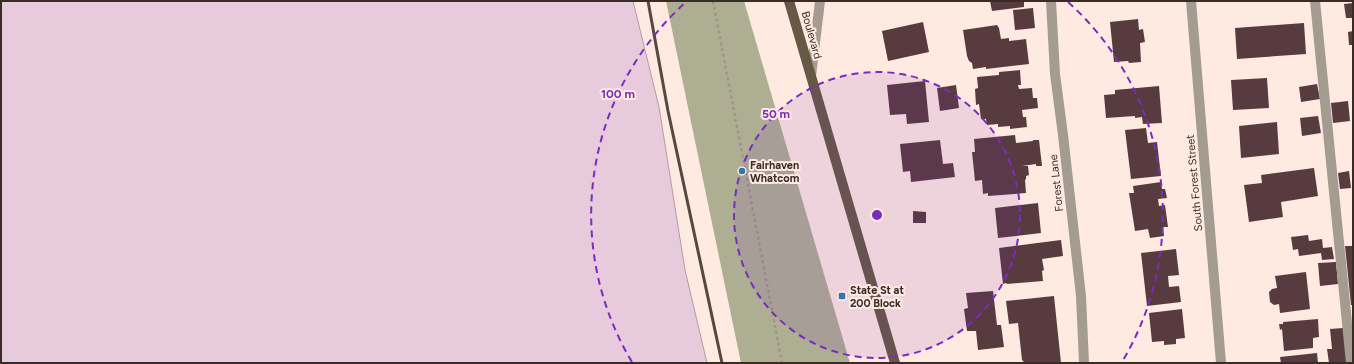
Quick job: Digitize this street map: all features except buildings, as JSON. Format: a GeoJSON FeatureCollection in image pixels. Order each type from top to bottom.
{"type":"FeatureCollection","features":[{"type":"Feature","properties":{"kind":"main road","name":"Boulevard"},"geometry":{"type":"LineString","coordinates":[[789,1],[895,363]]}},
{"type":"Feature","properties":{"kind":"street"},"geometry":{"type":"LineString","coordinates":[[811,76],[820,1]]}},
{"type":"Feature","properties":{"kind":"street","name":"Forest Lane"},"geometry":{"type":"LineString","coordinates":[[1051,1],[1055,74],[1081,296],[1084,363]]}},
{"type":"Feature","properties":{"kind":"street","name":"South Forest Street"},"geometry":{"type":"LineString","coordinates":[[1191,1],[1221,363]]}},
{"type":"Feature","properties":{"kind":"street"},"geometry":{"type":"LineString","coordinates":[[1315,1],[1351,363]]}},
{"type":"Feature","properties":{"kind":"path"},"geometry":{"type":"LineString","coordinates":[[713,1],[782,363]]}},
{"type":"Feature","properties":{"kind":"green space"},"geometry":{"type":"Polygon","coordinates":[[[666,1],[744,1],[850,363],[741,363],[666,1]]]}},
{"type":"Feature","properties":{"kind":"shaded area"},"geometry":{"type":"Polygon","coordinates":[[[1,1],[633,1],[659,107],[685,270],[707,363],[1,363],[1,1]]]}},
{"type":"Feature","properties":{"kind":"railway"},"geometry":{"type":"LineString","coordinates":[[648,1],[668,111],[722,363]]}},
{"type":"Feature","properties":{"kind":"place","name":"Fairhaven Whatcom"},"geometry":{"type":"Point","coordinates":[742,171]}},
{"type":"Feature","properties":{"kind":"place","name":"State St at 200 Block"},"geometry":{"type":"Point","coordinates":[842,296]}}]}
